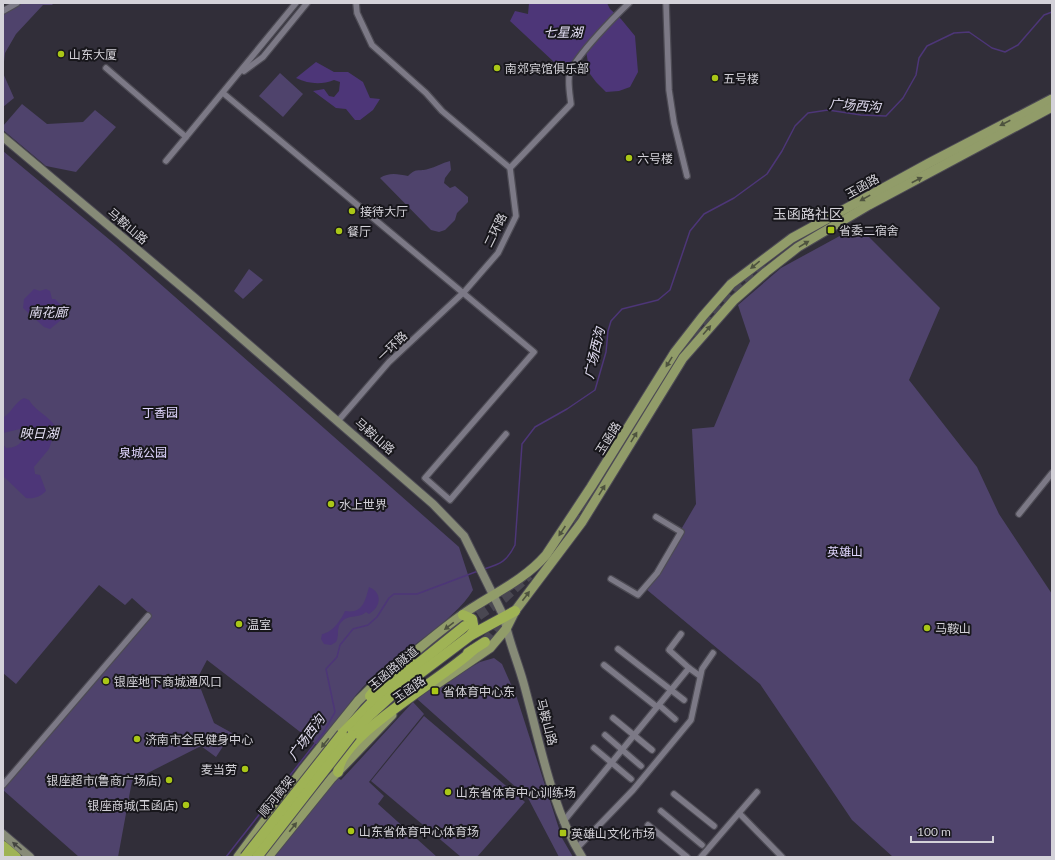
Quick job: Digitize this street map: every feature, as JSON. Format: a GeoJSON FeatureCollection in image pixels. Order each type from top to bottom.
{"type":"FeatureCollection","features":[{"type":"Feature","properties":{"kind":"highway"},"geometry":{"type":"LineString","coordinates":[[347,734],[394,693],[471,635],[515,611]]}},
{"type":"Feature","properties":{"kind":"highway"},"geometry":{"type":"LineString","coordinates":[[463,615],[472,619],[474,630],[471,635]]}},
{"type":"Feature","properties":{"kind":"highway","name":"玉函路隧道"},"geometry":{"type":"LineString","coordinates":[[347,734],[378,696],[465,626]]}},
{"type":"Feature","properties":{"kind":"highway"},"geometry":{"type":"LineString","coordinates":[[347,734],[345,724],[389,674],[402,669],[451,636]]}},
{"type":"Feature","properties":{"kind":"highway"},"geometry":{"type":"LineString","coordinates":[[347,734],[486,642]]}},
{"type":"Feature","properties":{"kind":"highway"},"geometry":{"type":"LineString","coordinates":[[338,772],[338,765],[355,742],[413,694],[464,659],[473,650]]}},
{"type":"Feature","properties":{"kind":"highway","name":"顺河高架"},"geometry":{"type":"LineString","coordinates":[[244,857],[347,734]]}},
{"type":"Feature","properties":{"kind":"highway","name":"顺河高架"},"geometry":{"type":"LineString","coordinates":[[257,857],[347,734]]}},
{"type":"Feature","properties":{"kind":"highway"},"geometry":{"type":"LineString","coordinates":[[3,846],[16,857]]}},
{"type":"Feature","properties":{"kind":"main road","name":"玉函路"},"geometry":{"type":"LineString","coordinates":[[238,857],[287,791],[358,702],[379,680],[389,674],[463,615],[537,565],[546,555],[591,487],[675,352],[703,316],[731,284],[792,238],[929,163],[1052,99]]}},
{"type":"Feature","properties":{"kind":"main road","name":"玉函路"},"geometry":{"type":"LineString","coordinates":[[268,857],[338,772],[396,712],[490,648],[506,629],[515,611],[582,522],[683,358],[734,300],[766,272],[798,248],[869,205],[1052,107]]}},
{"type":"Feature","properties":{"kind":"main road","name":"马鞍山路"},"geometry":{"type":"LineString","coordinates":[[3,137],[338,421],[438,509],[464,536],[473,558],[504,617],[506,629],[520,669],[563,822],[582,857]]}},
{"type":"Feature","properties":{"kind":"main road"},"geometry":{"type":"LineString","coordinates":[[287,791],[309,807]]}},
{"type":"Feature","properties":{"kind":"main road"},"geometry":{"type":"LineString","coordinates":[[3,834],[30,857]]}},
{"type":"Feature","properties":{"kind":"street"},"geometry":{"type":"LineString","coordinates":[[3,11],[17,3]]}},
{"type":"Feature","properties":{"kind":"street"},"geometry":{"type":"LineString","coordinates":[[166,161],[296,3]]}},
{"type":"Feature","properties":{"kind":"street"},"geometry":{"type":"LineString","coordinates":[[236,77],[263,57],[307,3]]}},
{"type":"Feature","properties":{"kind":"street"},"geometry":{"type":"LineString","coordinates":[[356,3],[357,13],[372,45],[426,93],[442,111],[510,168],[571,104],[569,73],[586,51],[629,3]]}},
{"type":"Feature","properties":{"kind":"street"},"geometry":{"type":"LineString","coordinates":[[666,3],[669,90],[674,123],[687,176]]}},
{"type":"Feature","properties":{"kind":"street"},"geometry":{"type":"LineString","coordinates":[[106,68],[186,137]]}},
{"type":"Feature","properties":{"kind":"street"},"geometry":{"type":"LineString","coordinates":[[223,93],[464,292],[534,352],[426,478],[450,500],[506,434]]}},
{"type":"Feature","properties":{"kind":"street","name":"二环路"},"geometry":{"type":"LineString","coordinates":[[464,292],[498,253],[516,216],[510,168]]}},
{"type":"Feature","properties":{"kind":"street","name":"一环路"},"geometry":{"type":"LineString","coordinates":[[338,421],[389,362],[464,292]]}},
{"type":"Feature","properties":{"kind":"street"},"geometry":{"type":"LineString","coordinates":[[1019,514],[1052,473]]}},
{"type":"Feature","properties":{"kind":"street"},"geometry":{"type":"LineString","coordinates":[[611,579],[638,595],[657,573],[682,532],[656,517]]}},
{"type":"Feature","properties":{"kind":"street"},"geometry":{"type":"LineString","coordinates":[[3,785],[148,616]]}},
{"type":"Feature","properties":{"kind":"street"},"geometry":{"type":"LineString","coordinates":[[681,634],[669,650],[700,676]]}},
{"type":"Feature","properties":{"kind":"street"},"geometry":{"type":"LineString","coordinates":[[618,649],[684,700]]}},
{"type":"Feature","properties":{"kind":"street"},"geometry":{"type":"LineString","coordinates":[[577,848],[632,790],[692,720],[702,669],[713,653]]}},
{"type":"Feature","properties":{"kind":"street"},"geometry":{"type":"LineString","coordinates":[[604,665],[674,719]]}},
{"type":"Feature","properties":{"kind":"street"},"geometry":{"type":"LineString","coordinates":[[563,822],[689,668]]}},
{"type":"Feature","properties":{"kind":"street"},"geometry":{"type":"LineString","coordinates":[[613,718],[652,750]]}},
{"type":"Feature","properties":{"kind":"street"},"geometry":{"type":"LineString","coordinates":[[605,735],[641,766]]}},
{"type":"Feature","properties":{"kind":"street"},"geometry":{"type":"LineString","coordinates":[[594,748],[631,779]]}},
{"type":"Feature","properties":{"kind":"street"},"geometry":{"type":"LineString","coordinates":[[701,857],[758,792]]}},
{"type":"Feature","properties":{"kind":"street"},"geometry":{"type":"LineString","coordinates":[[674,794],[714,826]]}},
{"type":"Feature","properties":{"kind":"street"},"geometry":{"type":"LineString","coordinates":[[660,811],[702,845]]}},
{"type":"Feature","properties":{"kind":"street"},"geometry":{"type":"LineString","coordinates":[[739,813],[782,857]]}},
{"type":"Feature","properties":{"kind":"street"},"geometry":{"type":"LineString","coordinates":[[648,825],[687,857]]}},
{"type":"Feature","properties":{"kind":"green space"},"geometry":{"type":"Polygon","coordinates":[[[21,3],[54,3],[52,5],[43,5],[16,34],[5,53],[3,71],[3,14],[21,3]]]}},
{"type":"Feature","properties":{"kind":"green space"},"geometry":{"type":"Polygon","coordinates":[[[3,73],[14,98],[3,107],[3,73]]]}},
{"type":"Feature","properties":{"kind":"green space"},"geometry":{"type":"Polygon","coordinates":[[[280,73],[303,94],[283,117],[259,96],[280,73]]]}},
{"type":"Feature","properties":{"kind":"green space"},"geometry":{"type":"Polygon","coordinates":[[[22,104],[47,124],[83,122],[95,110],[116,127],[76,172],[46,166],[3,130],[3,126],[22,104]]]}},
{"type":"Feature","properties":{"kind":"green space","name":"泉城公园"},"geometry":{"type":"Polygon","coordinates":[[[3,151],[116,245],[459,547],[473,590],[453,614],[371,679],[317,745],[207,660],[197,679],[214,723],[232,733],[216,757],[201,746],[132,781],[118,857],[79,857],[3,790],[151,615],[132,598],[125,605],[99,585],[16,684],[3,673],[3,151]]]}},
{"type":"Feature","properties":{"kind":"green space"},"geometry":{"type":"Polygon","coordinates":[[[450,161],[451,170],[445,178],[444,183],[450,188],[455,186],[468,197],[468,202],[457,213],[455,220],[445,230],[439,232],[431,230],[380,178],[390,174],[408,176],[416,171],[425,170],[450,161]]]}},
{"type":"Feature","properties":{"kind":"green space","name":"英雄山"},"geometry":{"type":"Polygon","coordinates":[[[858,226],[940,308],[909,380],[977,467],[999,514],[1052,594],[1052,857],[893,857],[852,820],[760,684],[646,589],[696,504],[692,429],[714,427],[750,341],[738,305],[781,268],[858,226]]]}},
{"type":"Feature","properties":{"kind":"green space"},"geometry":{"type":"Polygon","coordinates":[[[249,269],[263,280],[243,299],[234,291],[249,269]]]}},
{"type":"Feature","properties":{"kind":"green space"},"geometry":{"type":"Polygon","coordinates":[[[494,658],[502,664],[517,698],[562,838],[573,857],[559,857],[528,798],[416,698],[480,662],[494,658]]]}},
{"type":"Feature","properties":{"kind":"green space","name":"山东省体育中心体育场"},"geometry":{"type":"Polygon","coordinates":[[[413,702],[424,714],[369,782],[384,796],[378,804],[437,857],[273,857],[337,777],[341,780],[413,702]]]}},
{"type":"Feature","properties":{"kind":"green space","name":"山东省体育中心训练场"},"geometry":{"type":"Polygon","coordinates":[[[424,716],[525,802],[477,857],[461,857],[371,781],[424,716]]]}},
{"type":"Feature","properties":{"kind":"water","name":"七星湖"},"geometry":{"type":"Polygon","coordinates":[[[529,3],[607,3],[610,9],[621,19],[635,36],[638,72],[630,87],[619,91],[606,92],[590,74],[586,51],[571,63],[554,62],[510,21],[515,11],[528,14],[529,3]]]}},
{"type":"Feature","properties":{"kind":"water"},"geometry":{"type":"Polygon","coordinates":[[[316,62],[334,72],[348,72],[363,82],[370,98],[380,99],[373,110],[360,120],[355,120],[346,109],[336,108],[313,91],[324,89],[329,96],[334,97],[339,91],[340,82],[334,80],[324,83],[315,83],[306,82],[296,78],[316,62]]]}},
{"type":"Feature","properties":{"kind":"water","name":"南花廊"},"geometry":{"type":"Polygon","coordinates":[[[34,289],[40,291],[46,289],[50,291],[52,299],[55,299],[64,306],[66,316],[50,329],[44,327],[23,308],[24,299],[34,289]]]}},
{"type":"Feature","properties":{"kind":"water","name":"映日湖"},"geometry":{"type":"Polygon","coordinates":[[[24,398],[29,400],[35,408],[50,420],[56,428],[49,449],[34,467],[35,474],[40,475],[46,491],[37,497],[32,498],[26,498],[3,476],[3,444],[6,448],[16,446],[24,438],[23,432],[20,429],[3,433],[3,418],[18,402],[24,398]]]}},
{"type":"Feature","properties":{"kind":"water"},"geometry":{"type":"Polygon","coordinates":[[[369,587],[377,593],[378,596],[379,600],[376,608],[369,614],[366,612],[359,616],[345,619],[339,626],[336,642],[331,645],[324,644],[321,639],[322,634],[333,629],[345,611],[356,610],[362,605],[369,587]]]}},
{"type":"Feature","properties":{"kind":"waterway","name":"广场西沟"},"geometry":{"type":"LineString","coordinates":[[484,569],[503,561],[515,545],[522,444],[535,427],[567,409],[595,390],[606,352],[608,331],[611,321],[622,309],[658,300],[670,290],[690,231],[704,214],[734,198],[767,174],[782,151],[795,126],[808,113],[828,110],[861,115],[886,116],[903,98],[916,75],[919,58],[927,46],[954,33],[969,32],[992,48],[1005,52],[1018,45],[1044,15],[1052,12]]}},
{"type":"Feature","properties":{"kind":"waterway","name":"广场西沟"},"geometry":{"type":"LineString","coordinates":[[226,857],[324,732],[335,712],[326,669],[337,657],[340,645],[353,629],[368,625],[377,617],[389,598],[394,594],[417,594],[478,571]]}},
{"type":"Feature","properties":{"kind":"tunnel"},"geometry":{"type":"LineString","coordinates":[[684,347],[735,289],[766,263]]}},
{"type":"Feature","properties":{"kind":"tunnel"},"geometry":{"type":"LineString","coordinates":[[572,522],[599,483]]}},
{"type":"Feature","properties":{"kind":"tunnel"},"geometry":{"type":"LineString","coordinates":[[466,624],[504,598],[529,575]]}},
{"type":"Feature","properties":{"kind":"tunnel"},"geometry":{"type":"LineString","coordinates":[[485,642],[509,615]]}},
{"type":"Feature","properties":{"kind":"place","name":"山东大厦"},"geometry":{"type":"Point","coordinates":[61,54]}},
{"type":"Feature","properties":{"kind":"place","name":"南郊宾馆俱乐部"},"geometry":{"type":"Point","coordinates":[497,68]}},
{"type":"Feature","properties":{"kind":"place","name":"五号楼"},"geometry":{"type":"Point","coordinates":[715,78]}},
{"type":"Feature","properties":{"kind":"place","name":"六号楼"},"geometry":{"type":"Point","coordinates":[629,158]}},
{"type":"Feature","properties":{"kind":"place","name":"接待大厅"},"geometry":{"type":"Point","coordinates":[352,211]}},
{"type":"Feature","properties":{"kind":"place","name":"省委二宿舍"},"geometry":{"type":"Point","coordinates":[831,230]}},
{"type":"Feature","properties":{"kind":"place","name":"餐厅"},"geometry":{"type":"Point","coordinates":[339,231]}},
{"type":"Feature","properties":{"kind":"place","name":"水上世界"},"geometry":{"type":"Point","coordinates":[331,504]}},
{"type":"Feature","properties":{"kind":"place","name":"温室"},"geometry":{"type":"Point","coordinates":[239,624]}},
{"type":"Feature","properties":{"kind":"place","name":"马鞍山"},"geometry":{"type":"Point","coordinates":[927,628]}},
{"type":"Feature","properties":{"kind":"place","name":"银座地下商城通风口"},"geometry":{"type":"Point","coordinates":[106,681]}},
{"type":"Feature","properties":{"kind":"place","name":"省体育中心东"},"geometry":{"type":"Point","coordinates":[435,691]}},
{"type":"Feature","properties":{"kind":"place","name":"济南市全民健身中心"},"geometry":{"type":"Point","coordinates":[137,739]}},
{"type":"Feature","properties":{"kind":"place","name":"麦当劳"},"geometry":{"type":"Point","coordinates":[245,769]}},
{"type":"Feature","properties":{"kind":"place","name":"银座超市(鲁商广场店)"},"geometry":{"type":"Point","coordinates":[169,780]}},
{"type":"Feature","properties":{"kind":"place","name":"山东省体育中心训练场"},"geometry":{"type":"Point","coordinates":[448,792]}},
{"type":"Feature","properties":{"kind":"place","name":"银座商城(玉函店)"},"geometry":{"type":"Point","coordinates":[186,805]}},
{"type":"Feature","properties":{"kind":"place","name":"山东省体育中心体育场"},"geometry":{"type":"Point","coordinates":[351,831]}},
{"type":"Feature","properties":{"kind":"place","name":"英雄山文化市场"},"geometry":{"type":"Point","coordinates":[563,833]}},
{"type":"Feature","properties":{"kind":"district","name":"玉函路社区"},"geometry":{"type":"Point","coordinates":[808,213]}},
{"type":"Feature","properties":{"kind":"park label","name":"丁香园"},"geometry":{"type":"Point","coordinates":[160,412]}}]}
